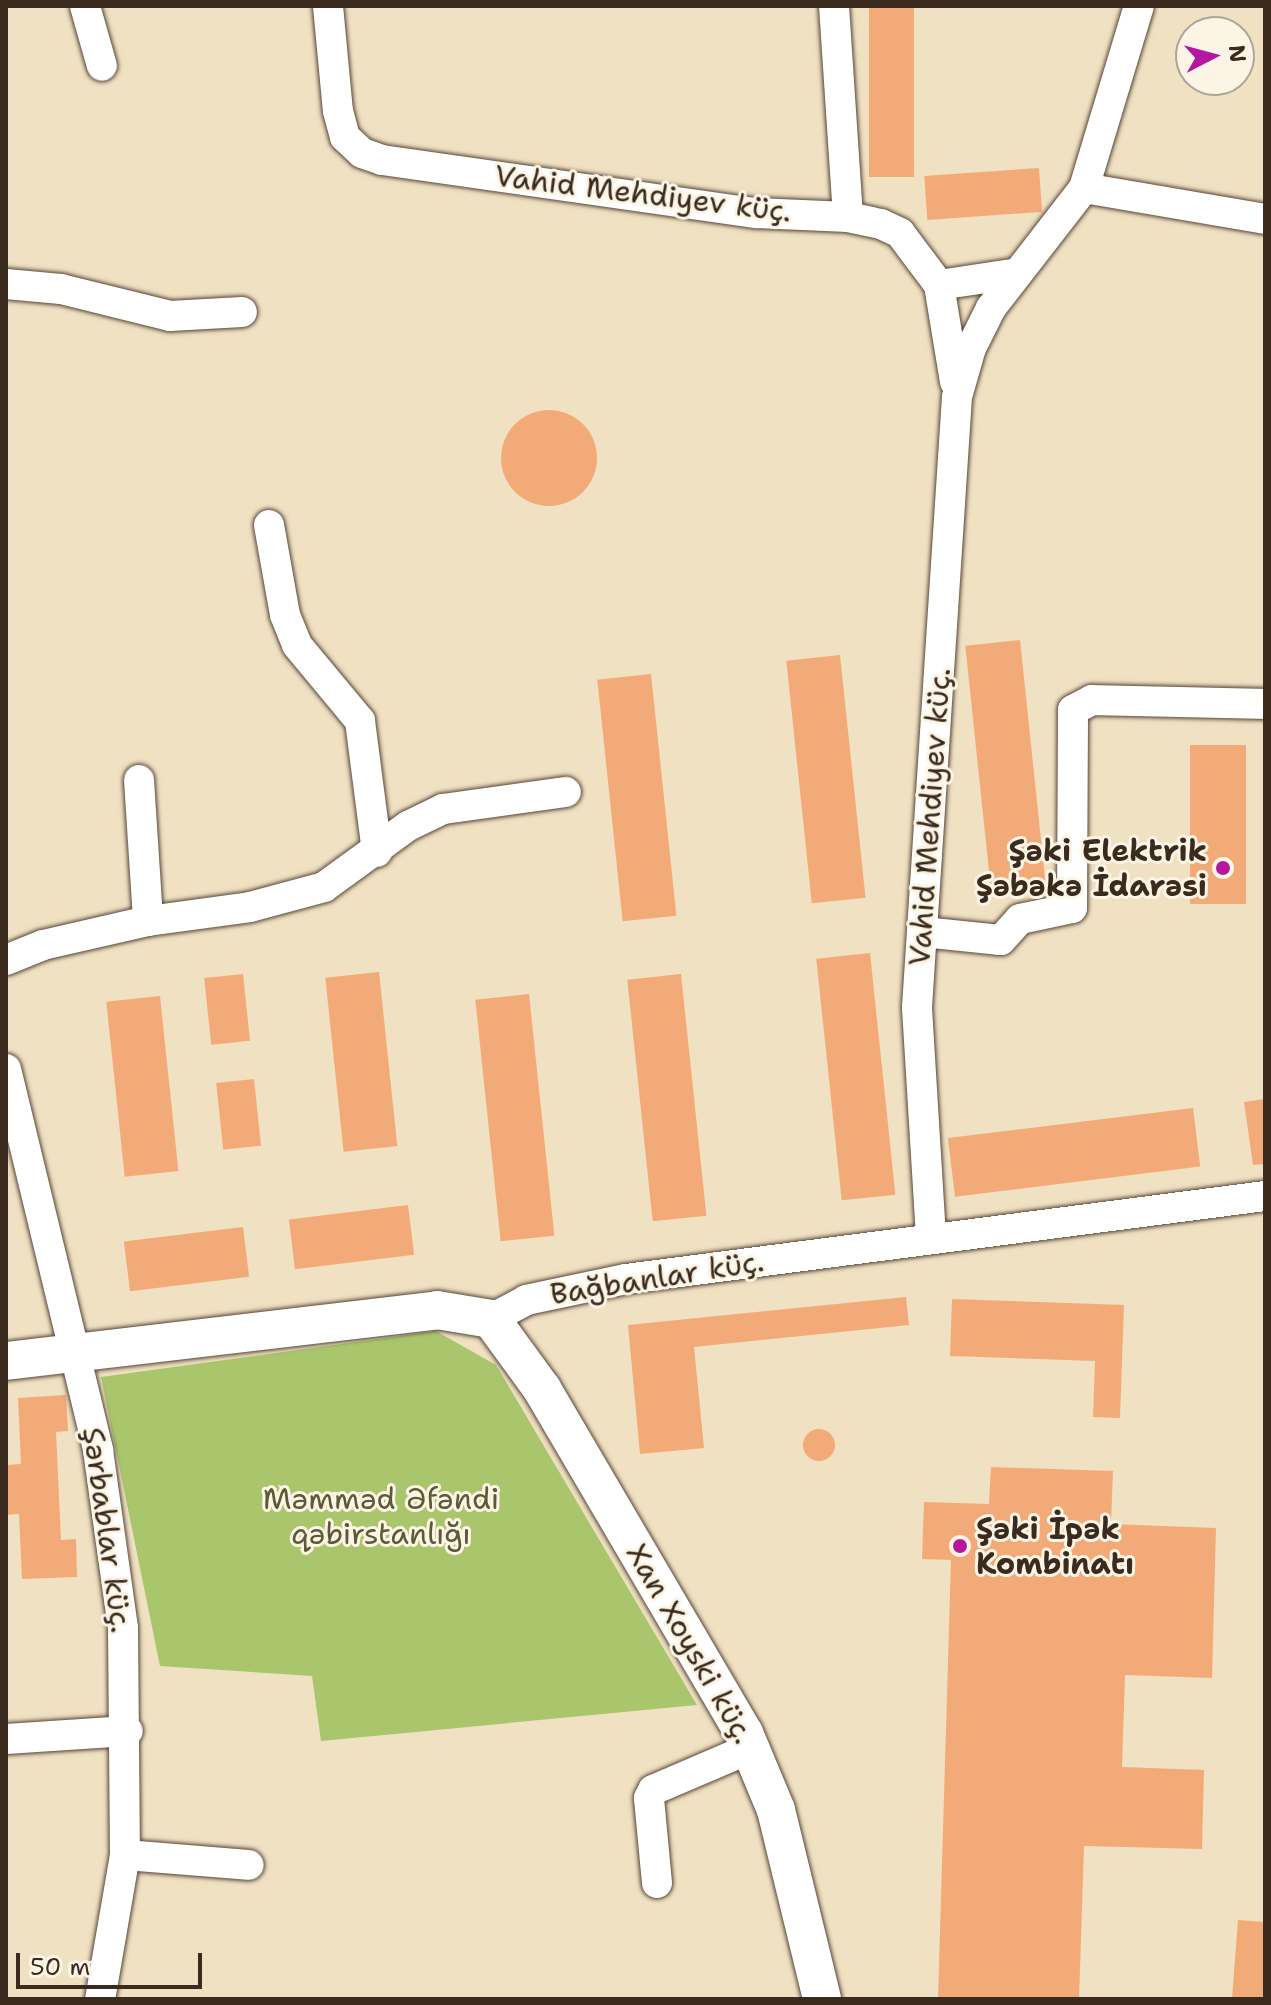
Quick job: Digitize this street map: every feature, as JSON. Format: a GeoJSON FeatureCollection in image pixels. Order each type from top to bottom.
{"type":"FeatureCollection","features":[{"type":"Feature","properties":{"kind":"street"},"geometry":{"type":"LineString","coordinates":[[85,6],[102,66]]}},
{"type":"Feature","properties":{"kind":"street","name":"Vahid Mehdiyev küç."},"geometry":{"type":"LineString","coordinates":[[328,6],[338,111],[345,137],[362,153],[382,160],[756,213],[848,217],[900,233],[939,285],[957,397]]}},
{"type":"Feature","properties":{"kind":"street"},"geometry":{"type":"LineString","coordinates":[[834,6],[848,217]]}},
{"type":"Feature","properties":{"kind":"street","name":"Vahid Mehdiyev küç."},"geometry":{"type":"LineString","coordinates":[[931,1237],[918,1051],[957,397],[971,348],[1013,274],[1050,237],[1084,188],[1139,6]]}},
{"type":"Feature","properties":{"kind":"street"},"geometry":{"type":"LineString","coordinates":[[1084,188],[1265,219]]}},
{"type":"Feature","properties":{"kind":"street"},"geometry":{"type":"LineString","coordinates":[[939,285],[1013,274]]}},
{"type":"Feature","properties":{"kind":"street"},"geometry":{"type":"LineString","coordinates":[[6,284],[61,289],[170,316],[242,312]]}},
{"type":"Feature","properties":{"kind":"street"},"geometry":{"type":"LineString","coordinates":[[269,525],[285,615],[297,645],[360,721],[377,852]]}},
{"type":"Feature","properties":{"kind":"street"},"geometry":{"type":"LineString","coordinates":[[923,932],[1001,940],[1020,919],[1072,908],[1073,710],[1092,700],[1265,704]]}},
{"type":"Feature","properties":{"kind":"street"},"geometry":{"type":"LineString","coordinates":[[139,780],[148,921]]}},
{"type":"Feature","properties":{"kind":"street"},"geometry":{"type":"LineString","coordinates":[[6,960],[43,945],[148,921],[250,907],[324,887],[377,852],[408,826],[443,809],[566,792]]}},
{"type":"Feature","properties":{"kind":"street","name":"Şərbablar küç."},"geometry":{"type":"LineString","coordinates":[[6,1069],[76,1354],[112,1539],[128,1731],[125,1855],[100,1999]]}},
{"type":"Feature","properties":{"kind":"street","name":"Bağbanlar küç."},"geometry":{"type":"LineString","coordinates":[[491,1319],[526,1300],[559,1290],[931,1237],[1265,1196]]}},
{"type":"Feature","properties":{"kind":"street"},"geometry":{"type":"LineString","coordinates":[[6,1361],[437,1310],[491,1319]]}},
{"type":"Feature","properties":{"kind":"street","name":"Xan Xoyski küç."},"geometry":{"type":"LineString","coordinates":[[491,1319],[542,1389],[751,1748],[776,1810],[822,1999]]}},
{"type":"Feature","properties":{"kind":"street"},"geometry":{"type":"LineString","coordinates":[[6,1739],[128,1731]]}},
{"type":"Feature","properties":{"kind":"street"},"geometry":{"type":"LineString","coordinates":[[657,1883],[649,1798],[653,1790],[751,1748]]}},
{"type":"Feature","properties":{"kind":"street"},"geometry":{"type":"LineString","coordinates":[[125,1855],[249,1865]]}},
{"type":"Feature","properties":{"kind":"green space","name":"Məmməd Əfəndi qəbirstanlığı"},"geometry":{"type":"Polygon","coordinates":[[[436,1331],[496,1365],[697,1705],[321,1741],[312,1676],[160,1666],[101,1377],[436,1331]]]}},
{"type":"Feature","properties":{"kind":"building"},"geometry":{"type":"Polygon","coordinates":[[[869,6],[914,6],[914,177],[869,177],[869,6]]]}},
{"type":"Feature","properties":{"kind":"building"},"geometry":{"type":"Polygon","coordinates":[[[1039,168],[1042,212],[927,220],[924,176],[1039,168]]]}},
{"type":"Feature","properties":{"kind":"building"},"geometry":{"type":"Polygon","coordinates":[[[549,410],[567,414],[583,424],[593,440],[597,458],[593,476],[583,492],[567,502],[549,506],[531,502],[515,492],[505,476],[501,458],[505,440],[515,424],[531,414],[549,410]]]}},
{"type":"Feature","properties":{"kind":"building"},"geometry":{"type":"Polygon","coordinates":[[[1020,640],[1046,885],[991,890],[965,646],[1020,640]]]}},
{"type":"Feature","properties":{"kind":"building"},"geometry":{"type":"Polygon","coordinates":[[[840,655],[866,898],[812,903],[786,661],[840,655]]]}},
{"type":"Feature","properties":{"kind":"building"},"geometry":{"type":"Polygon","coordinates":[[[651,674],[676,916],[623,921],[597,680],[651,674]]]}},
{"type":"Feature","properties":{"kind":"building"},"geometry":{"type":"Polygon","coordinates":[[[1190,745],[1246,745],[1246,904],[1190,904],[1190,745]]]}},
{"type":"Feature","properties":{"kind":"building"},"geometry":{"type":"Polygon","coordinates":[[[870,953],[895,1195],[842,1200],[816,959],[870,953]]]}},
{"type":"Feature","properties":{"kind":"building"},"geometry":{"type":"Polygon","coordinates":[[[379,972],[397,1146],[344,1152],[325,978],[379,972]]]}},
{"type":"Feature","properties":{"kind":"building"},"geometry":{"type":"Polygon","coordinates":[[[243,974],[250,1041],[211,1045],[204,978],[243,974]]]}},
{"type":"Feature","properties":{"kind":"building"},"geometry":{"type":"Polygon","coordinates":[[[681,974],[706,1216],[653,1221],[627,980],[681,974]]]}},
{"type":"Feature","properties":{"kind":"building"},"geometry":{"type":"Polygon","coordinates":[[[529,994],[554,1236],[501,1241],[475,1000],[529,994]]]}},
{"type":"Feature","properties":{"kind":"building"},"geometry":{"type":"Polygon","coordinates":[[[160,996],[178,1171],[125,1177],[106,1002],[160,996]]]}},
{"type":"Feature","properties":{"kind":"building"},"geometry":{"type":"Polygon","coordinates":[[[254,1079],[261,1146],[223,1150],[216,1083],[254,1079]]]}},
{"type":"Feature","properties":{"kind":"building"},"geometry":{"type":"Polygon","coordinates":[[[1265,1099],[1265,1164],[1253,1165],[1244,1102],[1265,1099]]]}},
{"type":"Feature","properties":{"kind":"building"},"geometry":{"type":"Polygon","coordinates":[[[1193,1108],[1200,1167],[955,1197],[948,1138],[1193,1108]]]}},
{"type":"Feature","properties":{"kind":"building"},"geometry":{"type":"Polygon","coordinates":[[[408,1205],[414,1255],[295,1269],[289,1220],[408,1205]]]}},
{"type":"Feature","properties":{"kind":"building"},"geometry":{"type":"Polygon","coordinates":[[[243,1227],[249,1277],[130,1291],[124,1242],[243,1227]]]}},
{"type":"Feature","properties":{"kind":"building"},"geometry":{"type":"Polygon","coordinates":[[[906,1297],[909,1325],[694,1347],[704,1448],[640,1454],[628,1325],[906,1297]]]}},
{"type":"Feature","properties":{"kind":"building"},"geometry":{"type":"Polygon","coordinates":[[[952,1299],[1124,1305],[1120,1418],[1093,1417],[1095,1361],[950,1356],[952,1299]]]}},
{"type":"Feature","properties":{"kind":"building"},"geometry":{"type":"Polygon","coordinates":[[[66,1395],[68,1431],[56,1432],[61,1540],[76,1539],[77,1577],[22,1579],[19,1514],[6,1515],[6,1465],[21,1464],[18,1398],[66,1395]]]}},
{"type":"Feature","properties":{"kind":"building"},"geometry":{"type":"Polygon","coordinates":[[[819,1429],[830,1434],[835,1445],[830,1456],[819,1461],[808,1456],[803,1445],[808,1434],[819,1429]]]}},
{"type":"Feature","properties":{"kind":"building"},"geometry":{"type":"Polygon","coordinates":[[[991,1467],[1113,1471],[1111,1524],[1216,1528],[1212,1678],[1125,1675],[1122,1767],[1204,1770],[1202,1849],[1084,1846],[1079,1999],[938,1999],[951,1560],[922,1559],[924,1502],[989,1504],[991,1467]]]}},
{"type":"Feature","properties":{"kind":"building"},"geometry":{"type":"Polygon","coordinates":[[[1238,1920],[1265,1922],[1265,1999],[1232,1999],[1238,1920]]]}},
{"type":"Feature","properties":{"kind":"place","name":"Şəki Elektrik Şəbəkə İdarəsi"},"geometry":{"type":"Point","coordinates":[1223,868]}},
{"type":"Feature","properties":{"kind":"place","name":"Şəki İpək Kombinatı"},"geometry":{"type":"Point","coordinates":[960,1546]}}]}
